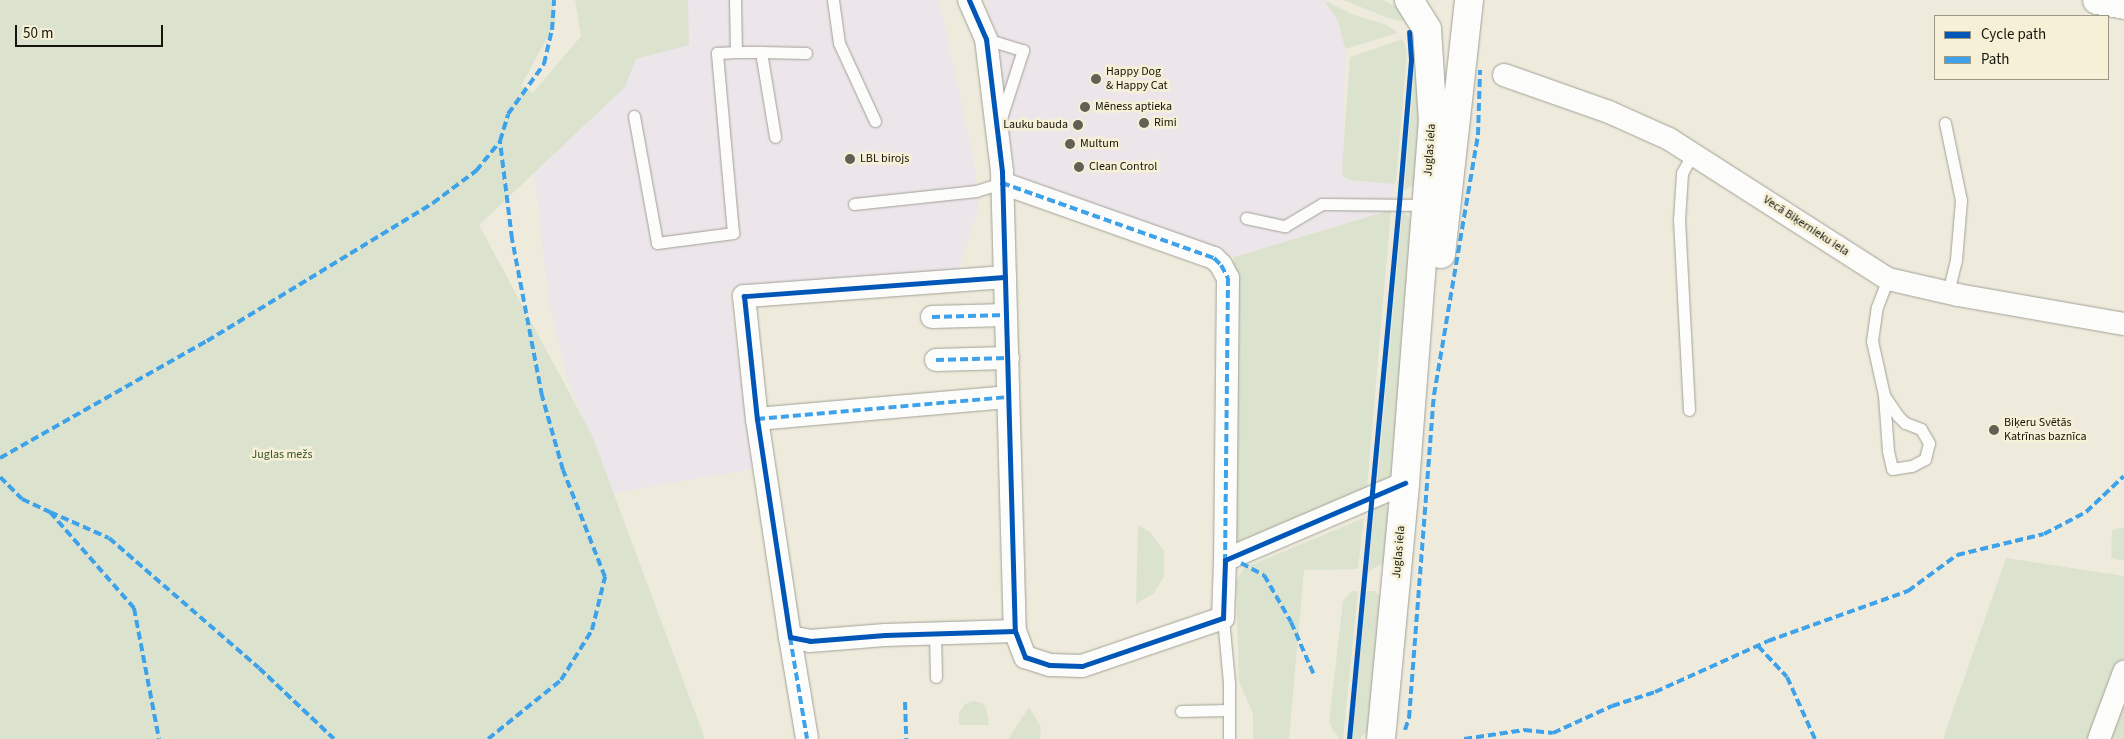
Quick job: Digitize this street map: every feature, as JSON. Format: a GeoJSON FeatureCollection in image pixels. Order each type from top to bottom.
{"type":"FeatureCollection","features":[{"type":"Feature","properties":{"kind":"main road","name":"Juglas iela"},"geometry":{"type":"LineString","coordinates":[[1381,739],[1415,365],[1433,122],[1431,56],[1427,29],[1409,0]]}},
{"type":"Feature","properties":{"kind":"main road","name":"Juglas iela"},"geometry":{"type":"LineString","coordinates":[[1451,0],[1449,68],[1456,103]]}},
{"type":"Feature","properties":{"kind":"main road","name":"Juglas iela"},"geometry":{"type":"LineString","coordinates":[[1415,365],[1433,308],[1440,262],[1456,103],[1470,0]]}},
{"type":"Feature","properties":{"kind":"main road"},"geometry":{"type":"LineString","coordinates":[[2097,0],[2124,5]]}},
{"type":"Feature","properties":{"kind":"street"},"geometry":{"type":"LineString","coordinates":[[971,0],[986,39],[1002,182],[1015,631],[1025,658],[1066,667],[1082,666],[1223,618],[1228,278],[1221,265],[1214,258],[1002,182]]}},
{"type":"Feature","properties":{"kind":"street","name":"Vecā Biķernieku iela"},"geometry":{"type":"LineString","coordinates":[[1504,75],[1609,112],[1693,153],[1888,279],[1948,293],[2124,324]]}},
{"type":"Feature","properties":{"kind":"street"},"geometry":{"type":"LineString","coordinates":[[807,739],[757,419],[744,296],[1006,277]]}},
{"type":"Feature","properties":{"kind":"street"},"geometry":{"type":"LineString","coordinates":[[932,317],[1006,315]]}},
{"type":"Feature","properties":{"kind":"street"},"geometry":{"type":"LineString","coordinates":[[936,360],[1008,358]]}},
{"type":"Feature","properties":{"kind":"street"},"geometry":{"type":"LineString","coordinates":[[757,419],[1007,397]]}},
{"type":"Feature","properties":{"kind":"street"},"geometry":{"type":"LineString","coordinates":[[1225,560],[1405,483]]}},
{"type":"Feature","properties":{"kind":"street"},"geometry":{"type":"LineString","coordinates":[[790,637],[810,641],[1015,631]]}},
{"type":"Feature","properties":{"kind":"street"},"geometry":{"type":"LineString","coordinates":[[2099,739],[2124,672]]}},
{"type":"Feature","properties":{"kind":"lane"},"geometry":{"type":"LineString","coordinates":[[735,0],[736,52]]}},
{"type":"Feature","properties":{"kind":"lane"},"geometry":{"type":"LineString","coordinates":[[833,0],[840,43],[875,121]]}},
{"type":"Feature","properties":{"kind":"lane"},"geometry":{"type":"LineString","coordinates":[[986,39],[1023,50],[997,128]]}},
{"type":"Feature","properties":{"kind":"lane"},"geometry":{"type":"LineString","coordinates":[[761,52],[775,137]]}},
{"type":"Feature","properties":{"kind":"lane"},"geometry":{"type":"LineString","coordinates":[[634,116],[657,244],[733,233],[717,53],[806,53]]}},
{"type":"Feature","properties":{"kind":"lane"},"geometry":{"type":"LineString","coordinates":[[1945,123],[1961,200],[1956,260],[1948,293]]}},
{"type":"Feature","properties":{"kind":"lane"},"geometry":{"type":"LineString","coordinates":[[1689,410],[1679,220],[1682,173],[1693,153]]}},
{"type":"Feature","properties":{"kind":"lane"},"geometry":{"type":"LineString","coordinates":[[854,204],[976,191],[1002,182]]}},
{"type":"Feature","properties":{"kind":"lane"},"geometry":{"type":"LineString","coordinates":[[1246,218],[1285,226],[1322,204],[1426,205]]}},
{"type":"Feature","properties":{"kind":"lane"},"geometry":{"type":"LineString","coordinates":[[1884,395],[1898,416],[1905,423],[1921,429],[1929,443],[1925,458],[1912,466],[1892,469],[1884,395],[1872,340],[1877,307],[1888,279]]}},
{"type":"Feature","properties":{"kind":"lane"},"geometry":{"type":"LineString","coordinates":[[1223,618],[1229,739]]}},
{"type":"Feature","properties":{"kind":"lane"},"geometry":{"type":"LineString","coordinates":[[934,634],[936,676]]}},
{"type":"Feature","properties":{"kind":"lane"},"geometry":{"type":"LineString","coordinates":[[1181,711],[1229,710]]}},
{"type":"Feature","properties":{"kind":"shaded area"},"geometry":{"type":"Polygon","coordinates":[[[667,0],[939,0],[974,161],[978,209],[958,271],[729,290],[753,469],[614,493],[568,380],[549,303],[532,154],[667,0]]]}},
{"type":"Feature","properties":{"kind":"shaded area"},"geometry":{"type":"Polygon","coordinates":[[[987,0],[1324,0],[1338,21],[1345,49],[1343,176],[1349,180],[1394,184],[1392,209],[1234,257],[1007,175],[987,0]]]}},
{"type":"Feature","properties":{"kind":"green space","name":"Juglas mežs"},"geometry":{"type":"Polygon","coordinates":[[[0,0],[554,0],[555,23],[521,86],[533,93],[581,36],[575,0],[688,0],[689,45],[636,59],[625,87],[479,225],[592,435],[705,739],[0,739],[0,0]]]}},
{"type":"Feature","properties":{"kind":"green space"},"geometry":{"type":"Polygon","coordinates":[[[1324,0],[1351,14],[1387,25],[1398,33],[1345,49],[1338,21],[1324,0]]]}},
{"type":"Feature","properties":{"kind":"green space"},"geometry":{"type":"Polygon","coordinates":[[[1343,0],[1383,0],[1407,12],[1416,23],[1391,19],[1343,0]]]}},
{"type":"Feature","properties":{"kind":"green space"},"geometry":{"type":"Polygon","coordinates":[[[1417,38],[1423,47],[1418,183],[1404,190],[1417,38]]]}},
{"type":"Feature","properties":{"kind":"green space"},"geometry":{"type":"Polygon","coordinates":[[[1403,39],[1407,52],[1396,181],[1394,184],[1349,180],[1343,176],[1342,169],[1350,57],[1403,39]]]}},
{"type":"Feature","properties":{"kind":"green space"},"geometry":{"type":"Polygon","coordinates":[[[1391,210],[1367,488],[1238,542],[1235,538],[1234,257],[1391,210]]]}},
{"type":"Feature","properties":{"kind":"green space"},"geometry":{"type":"Polygon","coordinates":[[[1402,211],[1412,220],[1393,470],[1388,479],[1377,485],[1402,211]]]}},
{"type":"Feature","properties":{"kind":"green space"},"geometry":{"type":"Polygon","coordinates":[[[1375,503],[1384,503],[1390,511],[1385,562],[1368,572],[1375,503]]]}},
{"type":"Feature","properties":{"kind":"green space"},"geometry":{"type":"Polygon","coordinates":[[[1364,518],[1358,569],[1304,570],[1289,739],[1253,739],[1253,714],[1239,681],[1236,582],[1244,568],[1364,518]]]}},
{"type":"Feature","properties":{"kind":"green space"},"geometry":{"type":"Polygon","coordinates":[[[1138,525],[1150,532],[1164,551],[1164,576],[1154,593],[1136,604],[1138,525]]]}},
{"type":"Feature","properties":{"kind":"green space"},"geometry":{"type":"Polygon","coordinates":[[[2124,527],[2124,561],[2111,558],[2112,530],[2124,527]]]}},
{"type":"Feature","properties":{"kind":"green space"},"geometry":{"type":"Polygon","coordinates":[[[2006,558],[2124,576],[2124,739],[1943,739],[2006,558]]]}},
{"type":"Feature","properties":{"kind":"green space"},"geometry":{"type":"Polygon","coordinates":[[[1352,591],[1358,591],[1343,739],[1339,739],[1329,723],[1343,601],[1352,591]]]}},
{"type":"Feature","properties":{"kind":"green space"},"geometry":{"type":"Polygon","coordinates":[[[1367,591],[1375,591],[1381,599],[1370,727],[1360,739],[1351,739],[1367,591]]]}},
{"type":"Feature","properties":{"kind":"green space"},"geometry":{"type":"Polygon","coordinates":[[[973,701],[982,703],[986,708],[989,725],[959,725],[959,713],[965,704],[973,701]]]}},
{"type":"Feature","properties":{"kind":"green space"},"geometry":{"type":"Polygon","coordinates":[[[1029,707],[1041,727],[1040,739],[1008,739],[1029,707]]]}},
{"type":"Feature","properties":{"kind":"marked path"},"geometry":{"type":"LineString","coordinates":[[0,458],[207,341],[433,203],[476,171],[500,141],[508,114],[544,64],[552,30],[554,0]]}},
{"type":"Feature","properties":{"kind":"marked path"},"geometry":{"type":"LineString","coordinates":[[1405,730],[1409,718],[1434,395],[1478,135],[1480,70]]}},
{"type":"Feature","properties":{"kind":"marked path"},"geometry":{"type":"LineString","coordinates":[[488,739],[561,680],[592,630],[605,577],[563,470],[542,396],[512,239],[500,141]]}},
{"type":"Feature","properties":{"kind":"marked path"},"geometry":{"type":"LineString","coordinates":[[1002,185],[1002,183],[1214,258],[1221,265],[1228,278],[1225,560]]}},
{"type":"Feature","properties":{"kind":"marked path"},"geometry":{"type":"LineString","coordinates":[[932,317],[1006,315]]}},
{"type":"Feature","properties":{"kind":"marked path"},"geometry":{"type":"LineString","coordinates":[[936,360],[1008,358]]}},
{"type":"Feature","properties":{"kind":"marked path"},"geometry":{"type":"LineString","coordinates":[[757,419],[1007,397]]}},
{"type":"Feature","properties":{"kind":"marked path"},"geometry":{"type":"LineString","coordinates":[[1464,739],[1524,730],[1553,733],[1612,706],[1655,692],[1768,641],[1908,591],[1957,555],[2044,534],[2086,512],[2124,476]]}},
{"type":"Feature","properties":{"kind":"marked path"},"geometry":{"type":"LineString","coordinates":[[0,477],[22,499],[50,512],[134,608],[159,739]]}},
{"type":"Feature","properties":{"kind":"marked path"},"geometry":{"type":"LineString","coordinates":[[50,512],[109,538],[259,668],[334,739]]}},
{"type":"Feature","properties":{"kind":"marked path"},"geometry":{"type":"LineString","coordinates":[[1241,563],[1264,575],[1291,622],[1314,675]]}},
{"type":"Feature","properties":{"kind":"marked path"},"geometry":{"type":"LineString","coordinates":[[790,637],[807,739]]}},
{"type":"Feature","properties":{"kind":"marked path"},"geometry":{"type":"LineString","coordinates":[[1758,646],[1787,677],[1815,739]]}},
{"type":"Feature","properties":{"kind":"marked path"},"geometry":{"type":"LineString","coordinates":[[905,702],[906,739]]}},
{"type":"Feature","properties":{"kind":"cycle path"},"geometry":{"type":"LineString","coordinates":[[969,0],[986,39],[1002,172],[1015,631],[1025,657],[1050,665],[1082,666],[1223,618],[1225,560],[1405,483]]}},
{"type":"Feature","properties":{"kind":"cycle path"},"geometry":{"type":"LineString","coordinates":[[1349,739],[1399,203],[1411,59],[1409,32]]}},
{"type":"Feature","properties":{"kind":"cycle path"},"geometry":{"type":"LineString","coordinates":[[1005,277],[744,296],[757,419],[790,637],[810,641],[885,635],[1015,631]]}},
{"type":"Feature","properties":{"kind":"place","name":"Happy Dog & Happy Cat"},"geometry":{"type":"Point","coordinates":[1096,79]}},
{"type":"Feature","properties":{"kind":"place","name":"Mēness aptieka"},"geometry":{"type":"Point","coordinates":[1085,107]}},
{"type":"Feature","properties":{"kind":"place","name":"Rimi"},"geometry":{"type":"Point","coordinates":[1144,123]}},
{"type":"Feature","properties":{"kind":"place","name":"Lauku bauda"},"geometry":{"type":"Point","coordinates":[1078,125]}},
{"type":"Feature","properties":{"kind":"place","name":"Multum"},"geometry":{"type":"Point","coordinates":[1070,144]}},
{"type":"Feature","properties":{"kind":"place","name":"LBL birojs"},"geometry":{"type":"Point","coordinates":[850,159]}},
{"type":"Feature","properties":{"kind":"place","name":"Clean Control"},"geometry":{"type":"Point","coordinates":[1079,167]}},
{"type":"Feature","properties":{"kind":"place","name":"Biķeru Svētās Katrīnas baznīca"},"geometry":{"type":"Point","coordinates":[1994,430]}}]}
